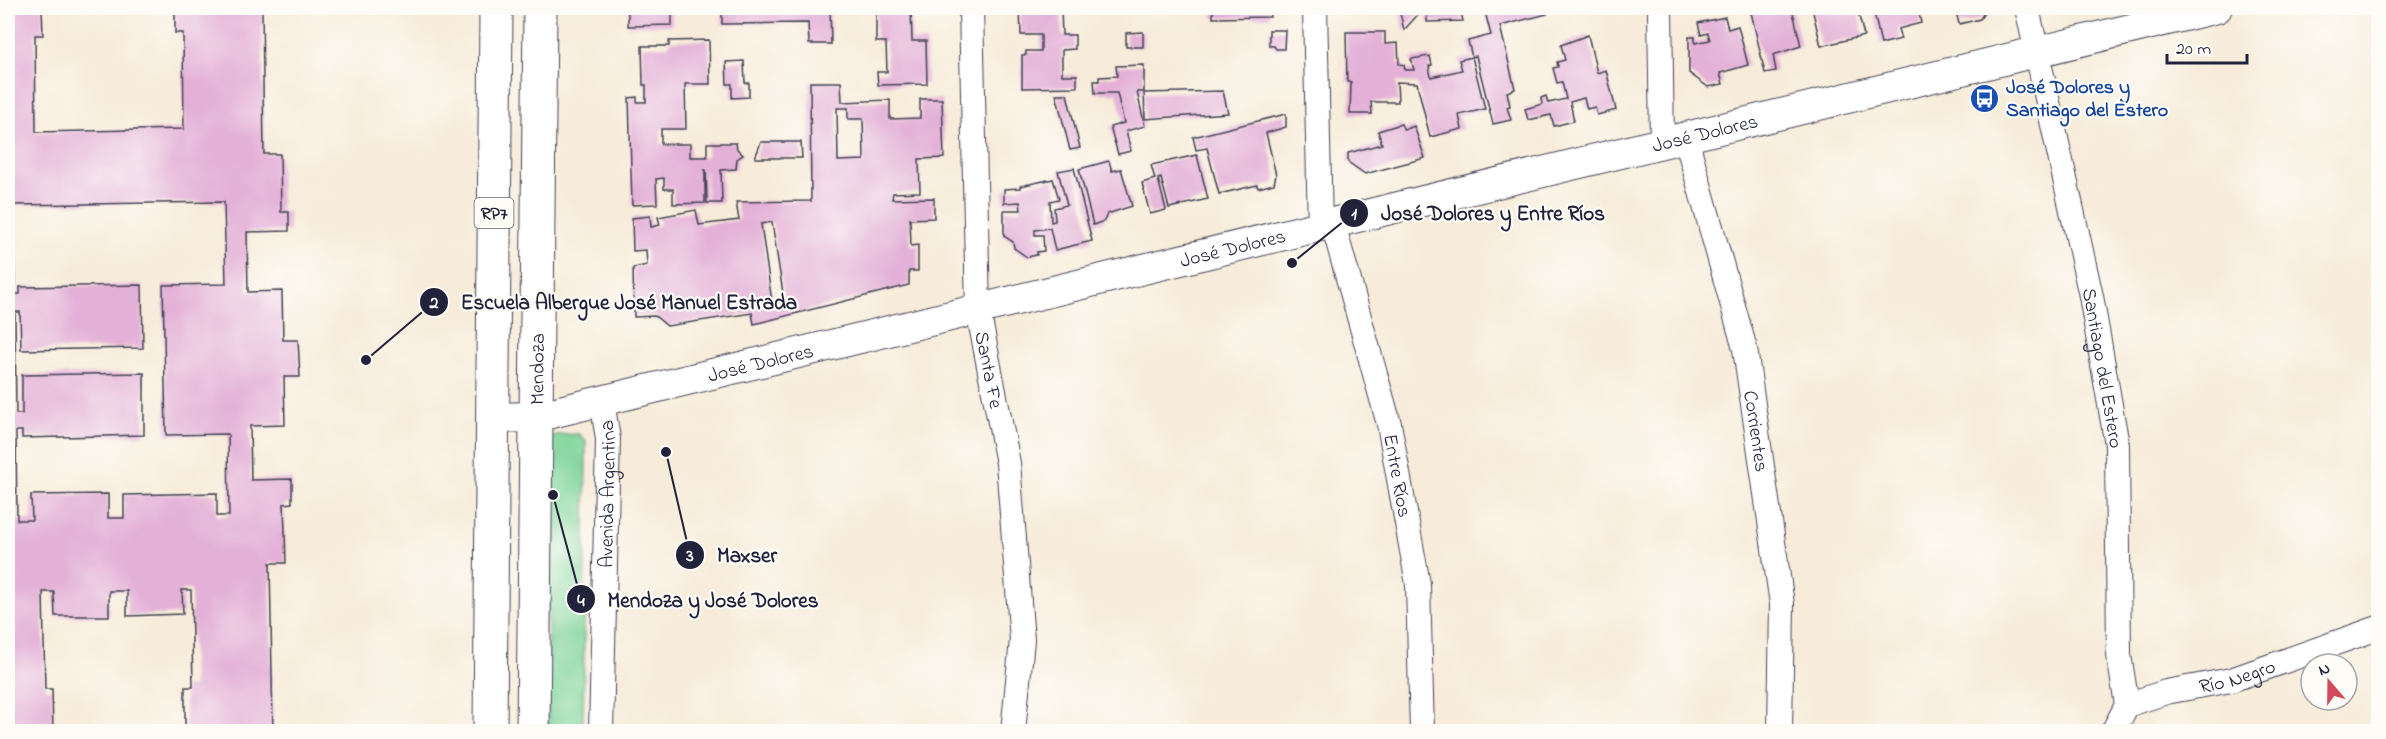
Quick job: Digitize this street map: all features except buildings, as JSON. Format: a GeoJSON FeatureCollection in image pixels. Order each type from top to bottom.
{"type":"FeatureCollection","features":[{"type":"Feature","properties":{"kind":"main road","name":"RP7"},"geometry":{"type":"LineString","coordinates":[[490,732],[496,8]]}},
{"type":"Feature","properties":{"kind":"main road","name":"Mendoza"},"geometry":{"type":"LineString","coordinates":[[532,732],[540,8]]}},
{"type":"Feature","properties":{"kind":"street","name":"Santa Fe"},"geometry":{"type":"LineString","coordinates":[[971,8],[978,310],[1008,463],[1022,640],[1013,732]]}},
{"type":"Feature","properties":{"kind":"street","name":"Entre Ríos"},"geometry":{"type":"LineString","coordinates":[[1315,8],[1326,225],[1389,424],[1418,584],[1422,732]]}},
{"type":"Feature","properties":{"kind":"street","name":"Corrientes"},"geometry":{"type":"LineString","coordinates":[[1660,8],[1674,141],[1746,349],[1782,604],[1780,732]]}},
{"type":"Feature","properties":{"kind":"street","name":"Santiago del Estero"},"geometry":{"type":"LineString","coordinates":[[2026,8],[2091,296],[2117,445],[2119,655],[2127,705]]}},
{"type":"Feature","properties":{"kind":"street","name":"José Dolores"},"geometry":{"type":"LineString","coordinates":[[493,418],[535,417],[2217,8]]}},
{"type":"Feature","properties":{"kind":"street","name":"Avenida Argentina"},"geometry":{"type":"LineString","coordinates":[[601,732],[608,439],[602,401]]}},
{"type":"Feature","properties":{"kind":"street","name":"Río Negro"},"geometry":{"type":"LineString","coordinates":[[2127,705],[2166,692],[2231,680],[2379,628]]}},
{"type":"Feature","properties":{"kind":"street"},"geometry":{"type":"LineString","coordinates":[[2113,732],[2127,705]]}},
{"type":"Feature","properties":{"kind":"green space"},"geometry":{"type":"Polygon","coordinates":[[[579,434],[586,442],[583,731],[548,732],[548,444],[555,435],[579,434]]]}},
{"type":"Feature","properties":{"kind":"place","name":"José Dolores y Santiago del Estero"},"geometry":{"type":"Point","coordinates":[1985,98]}},
{"type":"Feature","properties":{"kind":"place","name":"José Dolores y Entre Ríos"},"geometry":{"type":"Point","coordinates":[1292,263]}},
{"type":"Feature","properties":{"kind":"place","name":"Escuela Albergue José Manuel Estrada"},"geometry":{"type":"Point","coordinates":[366,360]}},
{"type":"Feature","properties":{"kind":"place","name":"Maxser"},"geometry":{"type":"Point","coordinates":[666,452]}},
{"type":"Feature","properties":{"kind":"place","name":"Mendoza y José Dolores"},"geometry":{"type":"Point","coordinates":[553,495]}}]}
